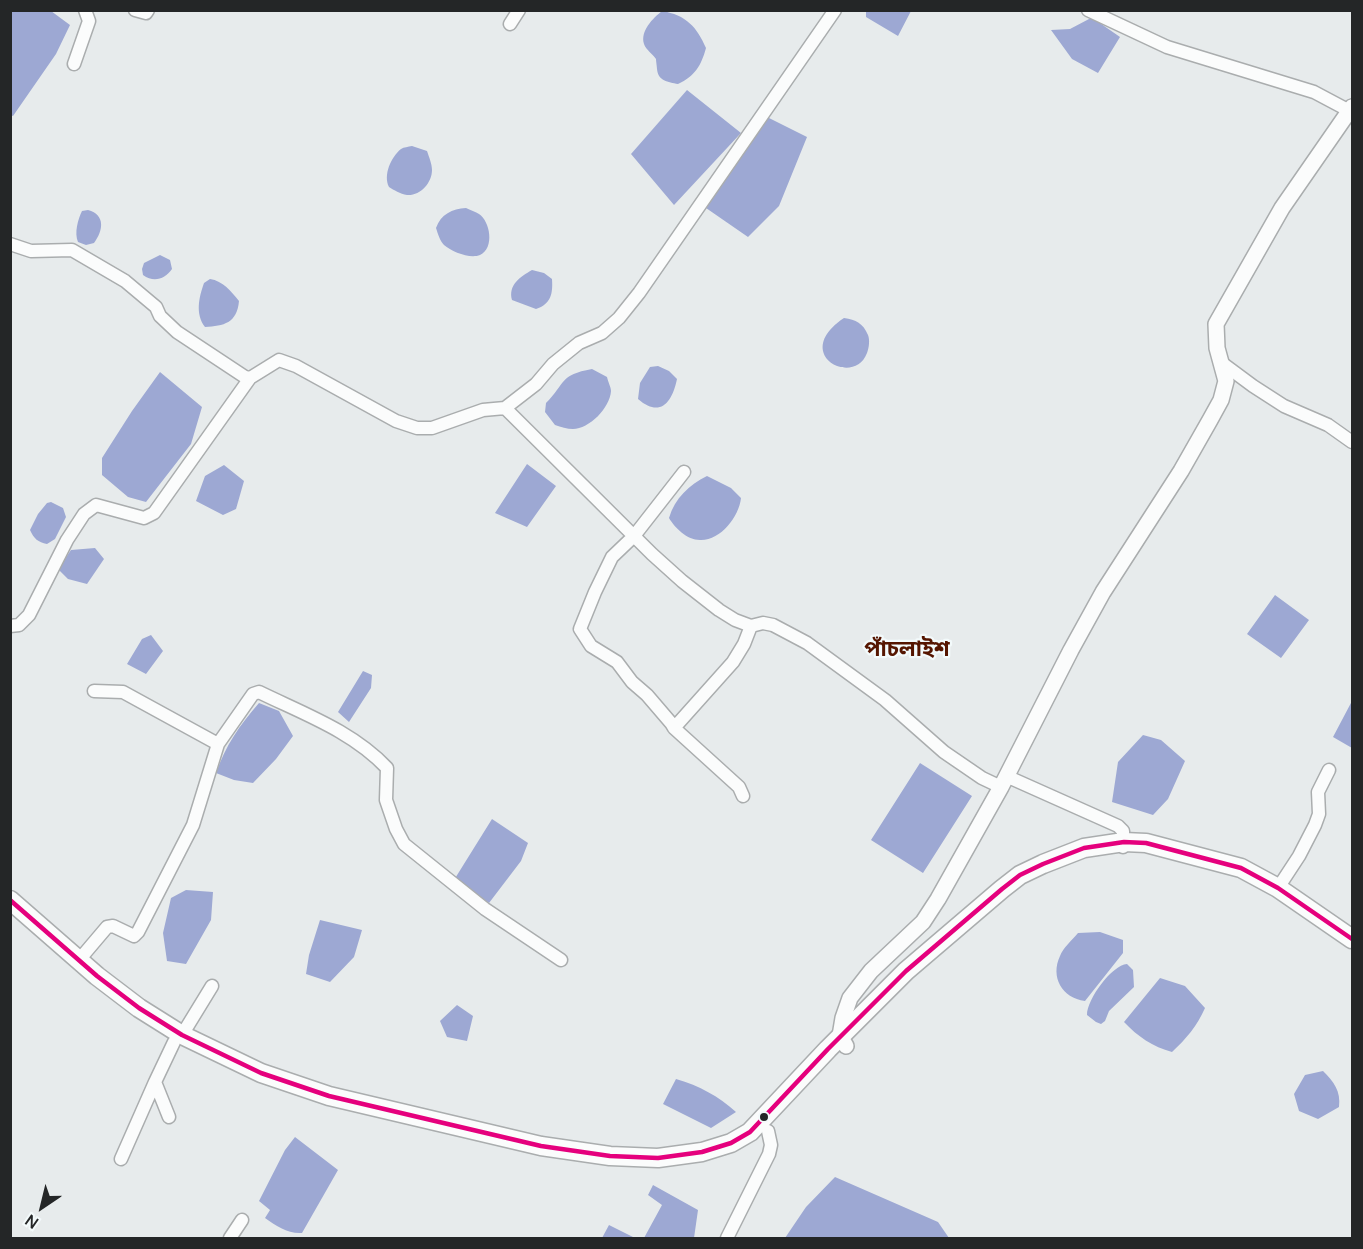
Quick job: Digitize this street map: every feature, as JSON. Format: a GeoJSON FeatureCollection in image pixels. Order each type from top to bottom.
{"type":"FeatureCollection","features":[{"type":"Feature","properties":{"kind":"main road"},"geometry":{"type":"LineString","coordinates":[[10,914],[112,1000],[178,1039],[261,1073],[329,1096],[541,1146],[610,1156],[658,1158],[702,1152],[731,1143],[750,1132],[843,1041],[1028,885],[1052,871],[1083,859],[1146,843],[1227,863],[1278,888],[1353,939]]}},
{"type":"Feature","properties":{"kind":"main road"},"geometry":{"type":"LineString","coordinates":[[1123,847],[1170,855],[1255,883],[1353,950]]}},
{"type":"Feature","properties":{"kind":"main road"},"geometry":{"type":"LineString","coordinates":[[10,900],[79,960],[207,1060],[280,1090],[351,1111],[532,1156],[609,1168],[668,1168],[725,1153],[768,1131],[843,1041]]}},
{"type":"Feature","properties":{"kind":"street"},"geometry":{"type":"LineString","coordinates":[[74,64],[89,21],[85,10]]}},
{"type":"Feature","properties":{"kind":"street"},"geometry":{"type":"LineString","coordinates":[[135,10],[146,13],[148,10]]}},
{"type":"Feature","properties":{"kind":"street"},"geometry":{"type":"LineString","coordinates":[[510,24],[519,10]]}},
{"type":"Feature","properties":{"kind":"street"},"geometry":{"type":"LineString","coordinates":[[10,626],[20,625],[29,615],[67,540],[88,510],[96,505],[144,518],[154,513],[250,378],[279,360],[296,366],[396,421],[417,428],[432,428],[483,410],[505,408],[536,384],[553,364],[579,343],[602,333],[619,318],[639,293],[835,10]]}},
{"type":"Feature","properties":{"kind":"street"},"geometry":{"type":"LineString","coordinates":[[843,1041],[843,1018],[850,998],[871,971],[923,922],[1004,782],[1103,592],[1181,471],[1221,400],[1226,381],[1217,348],[1216,324],[1282,208],[1349,108],[1314,92],[1167,47],[1088,10]]}},
{"type":"Feature","properties":{"kind":"street"},"geometry":{"type":"LineString","coordinates":[[10,244],[31,251],[72,250],[125,281],[156,307],[160,316],[177,332],[245,377],[250,378]]}},
{"type":"Feature","properties":{"kind":"street"},"geometry":{"type":"LineString","coordinates":[[1222,363],[1284,406],[1328,425],[1353,442]]}},
{"type":"Feature","properties":{"kind":"street"},"geometry":{"type":"LineString","coordinates":[[505,408],[634,536],[682,581],[719,610],[751,626],[763,623],[773,625],[807,643],[885,700],[944,752],[982,778],[1004,782],[1118,826],[1123,831],[1123,847]]}},
{"type":"Feature","properties":{"kind":"street"},"geometry":{"type":"LineString","coordinates":[[684,472],[634,536],[612,557],[580,629],[591,646],[616,662],[674,728],[739,787],[743,796]]}},
{"type":"Feature","properties":{"kind":"street"},"geometry":{"type":"LineString","coordinates":[[674,728],[733,662],[751,626]]}},
{"type":"Feature","properties":{"kind":"street"},"geometry":{"type":"LineString","coordinates":[[94,691],[123,692],[218,744]]}},
{"type":"Feature","properties":{"kind":"street"},"geometry":{"type":"LineString","coordinates":[[79,960],[107,927],[113,926],[134,936],[138,932],[193,825],[218,744],[253,694],[259,692],[277,702],[312,715],[344,734],[377,758],[387,768],[386,800],[396,830],[404,843],[484,909],[561,960]]}},
{"type":"Feature","properties":{"kind":"street"},"geometry":{"type":"LineString","coordinates":[[1278,888],[1299,856],[1315,825],[1319,814],[1318,792],[1329,771]]}},
{"type":"Feature","properties":{"kind":"street"},"geometry":{"type":"LineString","coordinates":[[121,1159],[155,1082],[178,1039],[212,986]]}},
{"type":"Feature","properties":{"kind":"street"},"geometry":{"type":"LineString","coordinates":[[155,1082],[169,1117]]}},
{"type":"Feature","properties":{"kind":"street"},"geometry":{"type":"LineString","coordinates":[[727,1239],[770,1154],[768,1131]]}},
{"type":"Feature","properties":{"kind":"street"},"geometry":{"type":"LineString","coordinates":[[230,1239],[242,1220]]}},
{"type":"Feature","properties":{"kind":"water"},"geometry":{"type":"Polygon","coordinates":[[[866,10],[911,11],[898,36],[866,17],[866,10]]]}},
{"type":"Feature","properties":{"kind":"water"},"geometry":{"type":"Polygon","coordinates":[[[10,11],[51,11],[70,25],[56,54],[13,116],[10,115],[10,11]]]}},
{"type":"Feature","properties":{"kind":"water"},"geometry":{"type":"Polygon","coordinates":[[[662,11],[690,23],[706,48],[696,70],[689,78],[678,84],[659,76],[656,59],[644,44],[646,30],[651,21],[662,11]]]}},
{"type":"Feature","properties":{"kind":"water"},"geometry":{"type":"Polygon","coordinates":[[[1089,19],[1094,19],[1120,37],[1098,73],[1072,59],[1051,30],[1070,29],[1089,19]]]}},
{"type":"Feature","properties":{"kind":"water"},"geometry":{"type":"Polygon","coordinates":[[[687,90],[741,133],[674,205],[631,154],[687,90]]]}},
{"type":"Feature","properties":{"kind":"water"},"geometry":{"type":"Polygon","coordinates":[[[767,117],[807,137],[779,206],[748,237],[706,208],[767,117]]]}},
{"type":"Feature","properties":{"kind":"water"},"geometry":{"type":"Polygon","coordinates":[[[412,146],[427,151],[432,170],[430,180],[421,191],[407,195],[389,187],[387,177],[391,161],[397,152],[402,148],[412,146]]]}},
{"type":"Feature","properties":{"kind":"water"},"geometry":{"type":"Polygon","coordinates":[[[466,208],[483,217],[488,228],[488,247],[480,255],[466,255],[447,248],[441,242],[436,228],[448,213],[466,208]]]}},
{"type":"Feature","properties":{"kind":"water"},"geometry":{"type":"Polygon","coordinates":[[[88,210],[98,216],[101,229],[94,243],[86,245],[78,242],[76,230],[82,211],[88,210]]]}},
{"type":"Feature","properties":{"kind":"water"},"geometry":{"type":"Polygon","coordinates":[[[160,255],[170,260],[172,269],[163,277],[155,279],[143,275],[144,263],[160,255]]]}},
{"type":"Feature","properties":{"kind":"water"},"geometry":{"type":"Polygon","coordinates":[[[532,270],[544,273],[552,279],[550,298],[536,309],[512,300],[511,295],[516,282],[532,270]]]}},
{"type":"Feature","properties":{"kind":"water"},"geometry":{"type":"Polygon","coordinates":[[[210,279],[223,284],[239,301],[236,314],[232,319],[218,326],[205,327],[200,317],[199,305],[204,283],[210,279]]]}},
{"type":"Feature","properties":{"kind":"water"},"geometry":{"type":"Polygon","coordinates":[[[844,318],[861,325],[869,339],[867,353],[860,363],[850,367],[840,367],[830,362],[824,354],[823,344],[829,331],[844,318]]]}},
{"type":"Feature","properties":{"kind":"water"},"geometry":{"type":"Polygon","coordinates":[[[658,366],[669,371],[677,379],[668,401],[659,407],[653,407],[638,399],[640,383],[650,367],[658,366]]]}},
{"type":"Feature","properties":{"kind":"water"},"geometry":{"type":"Polygon","coordinates":[[[592,369],[607,377],[611,391],[607,404],[598,416],[579,428],[568,429],[555,425],[545,412],[546,403],[568,377],[592,369]]]}},
{"type":"Feature","properties":{"kind":"water"},"geometry":{"type":"Polygon","coordinates":[[[160,372],[202,407],[191,444],[146,502],[128,497],[102,475],[102,458],[160,372]]]}},
{"type":"Feature","properties":{"kind":"water"},"geometry":{"type":"Polygon","coordinates":[[[527,464],[556,486],[527,527],[495,513],[527,464]]]}},
{"type":"Feature","properties":{"kind":"water"},"geometry":{"type":"Polygon","coordinates":[[[224,465],[244,481],[236,509],[223,515],[196,501],[205,476],[224,465]]]}},
{"type":"Feature","properties":{"kind":"water"},"geometry":{"type":"Polygon","coordinates":[[[707,476],[731,488],[741,498],[737,513],[727,526],[715,537],[700,540],[682,533],[669,518],[675,504],[684,493],[707,476]]]}},
{"type":"Feature","properties":{"kind":"water"},"geometry":{"type":"Polygon","coordinates":[[[51,502],[63,508],[66,517],[55,539],[47,544],[37,540],[30,530],[38,514],[47,503],[51,502]]]}},
{"type":"Feature","properties":{"kind":"water"},"geometry":{"type":"Polygon","coordinates":[[[95,548],[104,559],[87,584],[68,579],[58,569],[71,550],[95,548]]]}},
{"type":"Feature","properties":{"kind":"water"},"geometry":{"type":"Polygon","coordinates":[[[1275,595],[1309,620],[1281,658],[1247,634],[1275,595]]]}},
{"type":"Feature","properties":{"kind":"water"},"geometry":{"type":"Polygon","coordinates":[[[151,635],[163,651],[146,674],[127,664],[142,639],[151,635]]]}},
{"type":"Feature","properties":{"kind":"water"},"geometry":{"type":"Polygon","coordinates":[[[363,671],[372,675],[371,688],[349,722],[338,712],[363,671]]]}},
{"type":"Feature","properties":{"kind":"water"},"geometry":{"type":"Polygon","coordinates":[[[1352,701],[1352,748],[1333,737],[1352,701]]]}},
{"type":"Feature","properties":{"kind":"water"},"geometry":{"type":"Polygon","coordinates":[[[259,703],[279,711],[293,736],[276,759],[253,783],[234,780],[216,773],[234,736],[259,703]]]}},
{"type":"Feature","properties":{"kind":"water"},"geometry":{"type":"Polygon","coordinates":[[[1143,735],[1161,740],[1185,761],[1168,799],[1153,815],[1112,802],[1118,762],[1143,735]]]}},
{"type":"Feature","properties":{"kind":"water"},"geometry":{"type":"Polygon","coordinates":[[[920,763],[972,796],[923,873],[871,840],[920,763]]]}},
{"type":"Feature","properties":{"kind":"water"},"geometry":{"type":"Polygon","coordinates":[[[492,819],[528,843],[521,861],[489,903],[454,880],[492,819]]]}},
{"type":"Feature","properties":{"kind":"water"},"geometry":{"type":"Polygon","coordinates":[[[186,890],[213,892],[211,920],[186,964],[167,961],[163,933],[171,898],[186,890]]]}},
{"type":"Feature","properties":{"kind":"water"},"geometry":{"type":"Polygon","coordinates":[[[320,920],[362,930],[354,957],[330,982],[306,974],[309,955],[320,920]]]}},
{"type":"Feature","properties":{"kind":"water"},"geometry":{"type":"Polygon","coordinates":[[[1100,932],[1123,940],[1123,953],[1085,1001],[1077,999],[1070,996],[1060,985],[1057,979],[1057,964],[1063,950],[1078,933],[1100,932]]]}},
{"type":"Feature","properties":{"kind":"water"},"geometry":{"type":"Polygon","coordinates":[[[1127,964],[1133,970],[1134,987],[1109,1011],[1105,1021],[1101,1024],[1096,1022],[1087,1015],[1091,1000],[1114,970],[1127,964]]]}},
{"type":"Feature","properties":{"kind":"water"},"geometry":{"type":"Polygon","coordinates":[[[1160,978],[1185,986],[1205,1008],[1191,1032],[1172,1052],[1146,1040],[1124,1022],[1160,978]]]}},
{"type":"Feature","properties":{"kind":"water"},"geometry":{"type":"Polygon","coordinates":[[[457,1005],[473,1016],[467,1041],[447,1037],[440,1021],[457,1005]]]}},
{"type":"Feature","properties":{"kind":"water"},"geometry":{"type":"Polygon","coordinates":[[[1323,1071],[1336,1087],[1339,1107],[1318,1119],[1299,1111],[1294,1094],[1305,1075],[1323,1071]]]}},
{"type":"Feature","properties":{"kind":"water"},"geometry":{"type":"Polygon","coordinates":[[[676,1079],[708,1092],[736,1112],[711,1128],[663,1104],[676,1079]]]}},
{"type":"Feature","properties":{"kind":"water"},"geometry":{"type":"Polygon","coordinates":[[[295,1137],[338,1170],[302,1233],[287,1231],[265,1218],[270,1210],[259,1201],[285,1150],[295,1137]]]}},
{"type":"Feature","properties":{"kind":"water"},"geometry":{"type":"Polygon","coordinates":[[[835,1177],[938,1222],[949,1238],[785,1238],[806,1207],[835,1177]]]}},
{"type":"Feature","properties":{"kind":"water"},"geometry":{"type":"Polygon","coordinates":[[[653,1185],[698,1210],[694,1238],[644,1238],[662,1205],[648,1195],[653,1185]]]}},
{"type":"Feature","properties":{"kind":"water"},"geometry":{"type":"Polygon","coordinates":[[[609,1225],[635,1238],[602,1238],[609,1225]]]}},
{"type":"Feature","properties":{"kind":"transit line"},"geometry":{"type":"LineString","coordinates":[[10,900],[97,976],[139,1008],[182,1035],[261,1073],[329,1096],[541,1146],[610,1156],[658,1158],[702,1152],[731,1143],[750,1132],[906,971],[1002,889],[1020,875],[1084,848],[1124,842],[1146,843],[1241,868],[1278,888],[1352,939]]}},
{"type":"Feature","properties":{"kind":"district","name":"পাঁচলাইশ"},"geometry":{"type":"Point","coordinates":[907,650]}}]}
